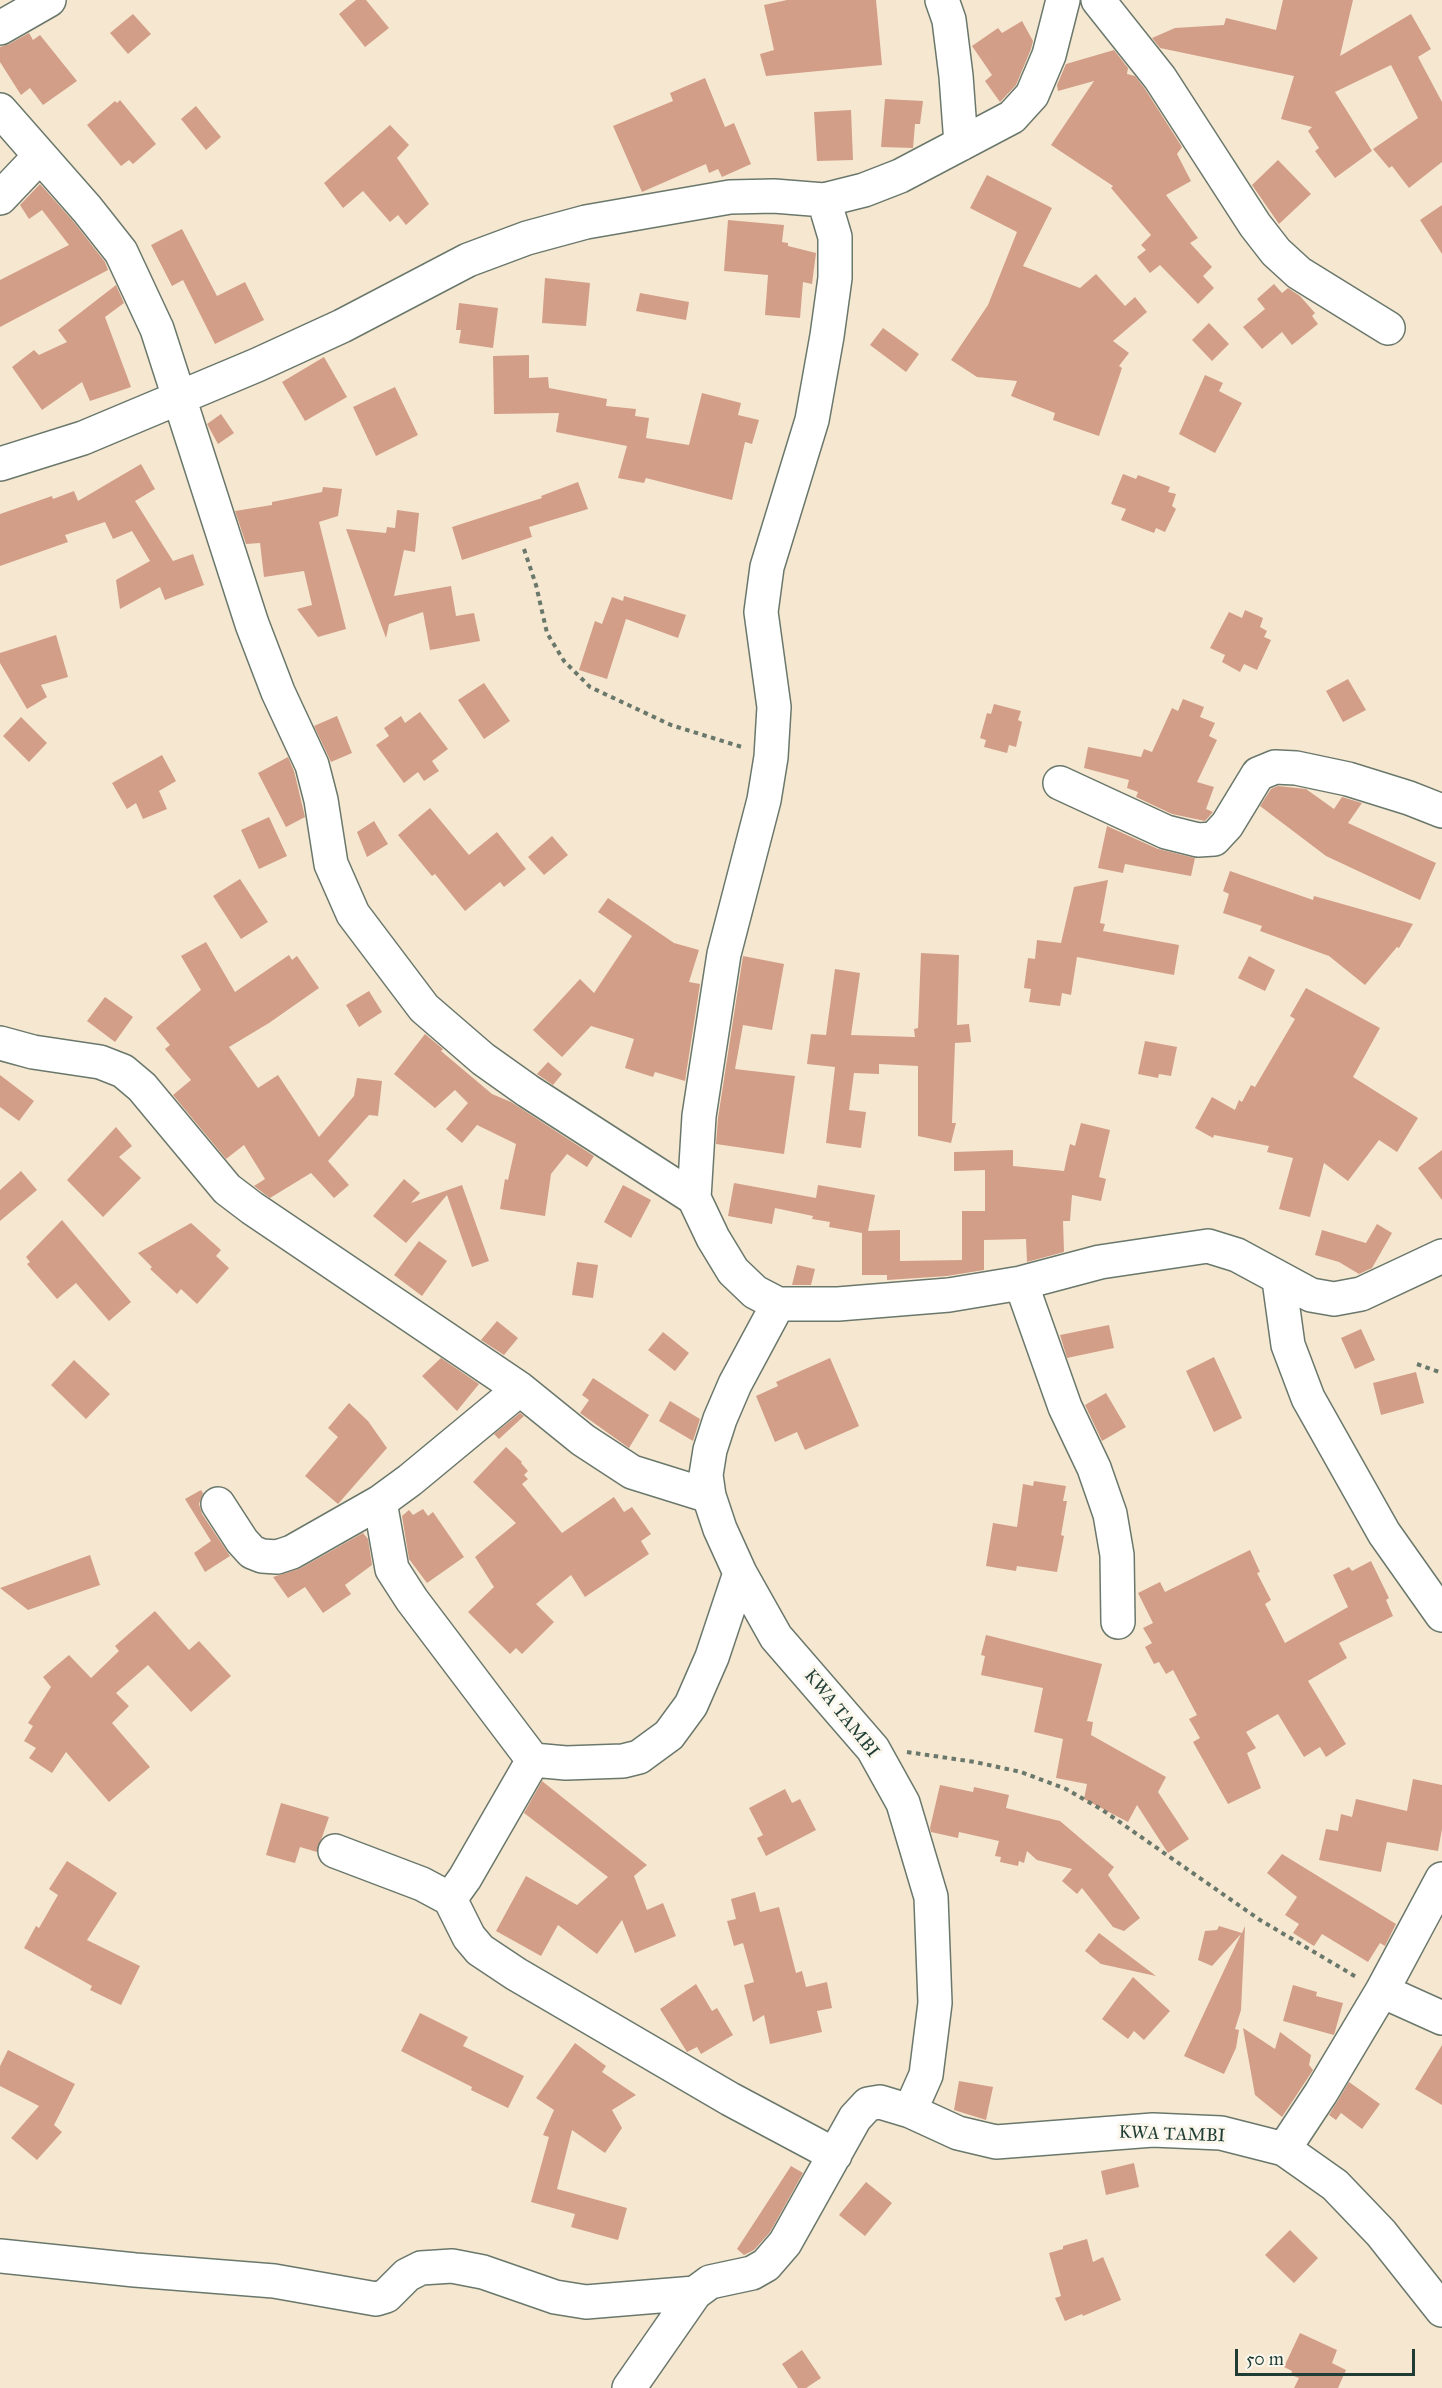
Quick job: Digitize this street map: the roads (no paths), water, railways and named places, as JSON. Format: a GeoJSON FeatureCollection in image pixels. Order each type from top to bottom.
{"type":"FeatureCollection","features":[{"type":"Feature","properties":{"kind":"street"},"geometry":{"type":"LineString","coordinates":[[0,28],[49,0]]}},
{"type":"Feature","properties":{"kind":"street"},"geometry":{"type":"LineString","coordinates":[[942,0],[949,20],[961,144]]}},
{"type":"Feature","properties":{"kind":"street"},"geometry":{"type":"LineString","coordinates":[[0,464],[82,438],[257,365],[342,326],[468,260],[527,238],[586,222],[730,197],[774,196],[824,200],[882,183],[1012,117],[1032,95],[1049,55],[1063,0]]}},
{"type":"Feature","properties":{"kind":"street"},"geometry":{"type":"LineString","coordinates":[[1098,0],[1160,78],[1255,225],[1276,252],[1299,273],[1388,328]]}},
{"type":"Feature","properties":{"kind":"street"},"geometry":{"type":"LineString","coordinates":[[0,110],[87,209],[121,252],[157,329],[252,624],[278,692],[312,765],[321,800],[331,864],[354,914],[424,1008],[483,1059],[537,1097],[694,1198]]}},
{"type":"Feature","properties":{"kind":"street"},"geometry":{"type":"LineString","coordinates":[[0,198],[40,156]]}},
{"type":"Feature","properties":{"kind":"street"},"geometry":{"type":"LineString","coordinates":[[824,200],[835,237],[835,278],[827,336],[812,420],[767,567],[761,612],[774,707],[771,757],[764,800],[724,954],[699,1116],[694,1198],[713,1238],[733,1271],[755,1292],[778,1304],[849,1304],[949,1295],[1021,1283],[1100,1262],[1208,1246],[1237,1255],[1279,1280],[1311,1295],[1334,1299],[1361,1294],[1442,1256]]}},
{"type":"Feature","properties":{"kind":"street"},"geometry":{"type":"LineString","coordinates":[[1060,783],[1166,832],[1198,840],[1214,839],[1227,825],[1258,774],[1275,767],[1296,768],[1348,779],[1442,811]]}},
{"type":"Feature","properties":{"kind":"street"},"geometry":{"type":"LineString","coordinates":[[0,1043],[33,1052],[100,1062],[123,1071],[142,1087],[206,1166],[235,1195],[520,1389],[583,1440],[632,1472],[709,1496]]}},
{"type":"Feature","properties":{"kind":"street"},"geometry":{"type":"LineString","coordinates":[[1279,1280],[1288,1345],[1308,1398],[1384,1533],[1442,1615]]}},
{"type":"Feature","properties":{"kind":"street"},"geometry":{"type":"LineString","coordinates":[[1021,1283],[1065,1407],[1094,1468],[1110,1514],[1117,1555],[1118,1622]]}},
{"type":"Feature","properties":{"kind":"street","name":"KWA TAMBI"},"geometry":{"type":"LineString","coordinates":[[778,1304],[735,1384],[720,1419],[710,1450],[706,1475],[709,1496],[720,1529],[740,1573],[776,1637],[873,1749],[903,1803],[931,1897],[935,2003],[932,2044],[926,2075],[910,2111]]}},
{"type":"Feature","properties":{"kind":"street"},"geometry":{"type":"LineString","coordinates":[[218,1504],[242,1541],[252,1552],[262,1556],[277,1557],[292,1552],[380,1503],[520,1389]]}},
{"type":"Feature","properties":{"kind":"street"},"geometry":{"type":"LineString","coordinates":[[380,1503],[392,1569],[412,1600],[533,1760],[623,1761],[639,1756],[669,1735],[691,1705],[704,1676],[740,1573]]}},
{"type":"Feature","properties":{"kind":"street"},"geometry":{"type":"LineString","coordinates":[[450,1899],[465,1878],[533,1760]]}},
{"type":"Feature","properties":{"kind":"street"},"geometry":{"type":"LineString","coordinates":[[335,1851],[422,1884],[450,1899],[469,1937],[480,1950],[516,1974],[730,2099],[834,2155]]}},
{"type":"Feature","properties":{"kind":"street"},"geometry":{"type":"LineString","coordinates":[[1284,2149],[1321,2093],[1382,1991],[1442,1879]]}},
{"type":"Feature","properties":{"kind":"street"},"geometry":{"type":"LineString","coordinates":[[1382,1991],[1442,2018]]}},
{"type":"Feature","properties":{"kind":"street","name":"KWA TAMBI"},"geometry":{"type":"LineString","coordinates":[[629,2388],[694,2293],[710,2282],[752,2273],[766,2265],[785,2243],[855,2118],[867,2104],[880,2102],[910,2111],[958,2133],[996,2142],[1152,2130],[1221,2133],[1284,2149],[1335,2185],[1381,2233],[1442,2310]]}},
{"type":"Feature","properties":{"kind":"street"},"geometry":{"type":"LineString","coordinates":[[0,2256],[274,2281],[376,2299],[386,2296],[408,2275],[421,2268],[452,2266],[483,2272],[555,2296],[586,2302],[694,2293]]}}]}
